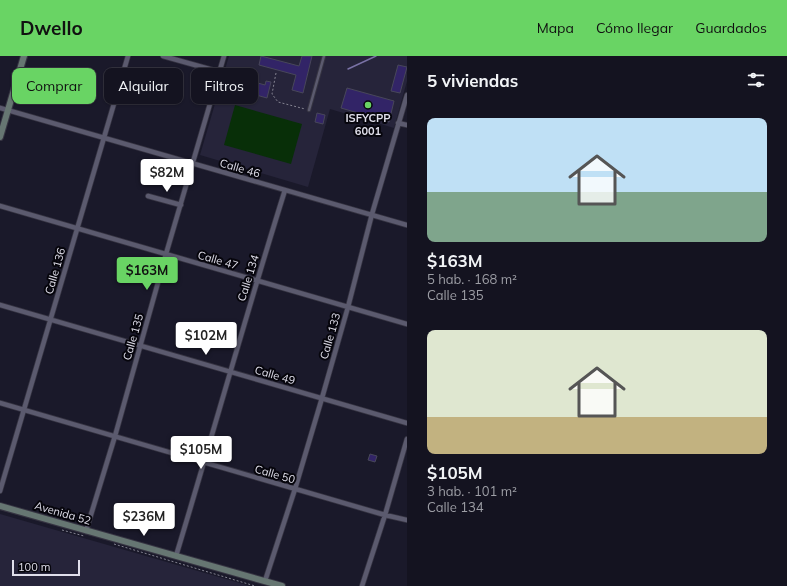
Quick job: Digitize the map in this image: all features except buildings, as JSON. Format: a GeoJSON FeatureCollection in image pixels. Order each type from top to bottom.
{"type":"FeatureCollection","features":[{"type":"Feature","properties":{"kind":"main road"},"geometry":{"type":"LineString","coordinates":[[0,137],[24,56]]}},
{"type":"Feature","properties":{"kind":"main road","name":"Avenida 52"},"geometry":{"type":"LineString","coordinates":[[0,506],[282,586]]}},
{"type":"Feature","properties":{"kind":"street","name":"Calle 136"},"geometry":{"type":"LineString","coordinates":[[0,491],[128,56]]}},
{"type":"Feature","properties":{"kind":"street"},"geometry":{"type":"LineString","coordinates":[[164,56],[206,68]]}},
{"type":"Feature","properties":{"kind":"street","name":"Calle 135"},"geometry":{"type":"LineString","coordinates":[[221,68],[224,56]]}},
{"type":"Feature","properties":{"kind":"street","name":"Calle 133"},"geometry":{"type":"LineString","coordinates":[[265,581],[295,489],[322,398],[348,307],[372,214],[407,95]]}},
{"type":"Feature","properties":{"kind":"street","name":"Calle 135"},"geometry":{"type":"LineString","coordinates":[[86,530],[115,436],[166,254],[211,104]]}},
{"type":"Feature","properties":{"kind":"street","name":"Calle 46"},"geometry":{"type":"LineString","coordinates":[[0,108],[407,225]]}},
{"type":"Feature","properties":{"kind":"street"},"geometry":{"type":"LineString","coordinates":[[398,123],[407,125]]}},
{"type":"Feature","properties":{"kind":"street","name":"Calle 134"},"geometry":{"type":"LineString","coordinates":[[176,556],[285,190]]}},
{"type":"Feature","properties":{"kind":"street"},"geometry":{"type":"LineString","coordinates":[[148,196],[181,205]]}},
{"type":"Feature","properties":{"kind":"street","name":"Calle 47"},"geometry":{"type":"LineString","coordinates":[[0,206],[407,324]]}},
{"type":"Feature","properties":{"kind":"street","name":"Calle 49"},"geometry":{"type":"LineString","coordinates":[[0,305],[407,423]]}},
{"type":"Feature","properties":{"kind":"street","name":"Calle 50"},"geometry":{"type":"LineString","coordinates":[[0,403],[385,515],[407,520]]}},
{"type":"Feature","properties":{"kind":"street"},"geometry":{"type":"LineString","coordinates":[[362,586],[385,515],[407,439]]}},
{"type":"Feature","properties":{"kind":"lane"},"geometry":{"type":"LineString","coordinates":[[309,110],[324,56]]}},
{"type":"Feature","properties":{"kind":"path"},"geometry":{"type":"LineString","coordinates":[[276,73],[272,94],[278,102],[309,110]]}},
{"type":"Feature","properties":{"kind":"path"},"geometry":{"type":"LineString","coordinates":[[62,529],[90,537]]}},
{"type":"Feature","properties":{"kind":"path"},"geometry":{"type":"LineString","coordinates":[[113,544],[255,586]]}},
{"type":"Feature","properties":{"kind":"shaded area"},"geometry":{"type":"Polygon","coordinates":[[[229,56],[407,56],[407,81],[394,128],[330,109],[308,187],[200,155],[215,104],[258,104],[258,68],[225,68],[229,56]]]}},
{"type":"Feature","properties":{"kind":"shaded area"},"geometry":{"type":"Polygon","coordinates":[[[0,514],[250,586],[0,586],[0,514]]]}},
{"type":"Feature","properties":{"kind":"green space"},"geometry":{"type":"Polygon","coordinates":[[[235,105],[302,124],[291,164],[224,145],[235,105]]]}},
{"type":"Feature","properties":{"kind":"waterway"},"geometry":{"type":"LineString","coordinates":[[348,69],[376,56]]}},
{"type":"Feature","properties":{"kind":"place","name":"ISFYCPP 6001"},"geometry":{"type":"Point","coordinates":[368,105]}}]}
